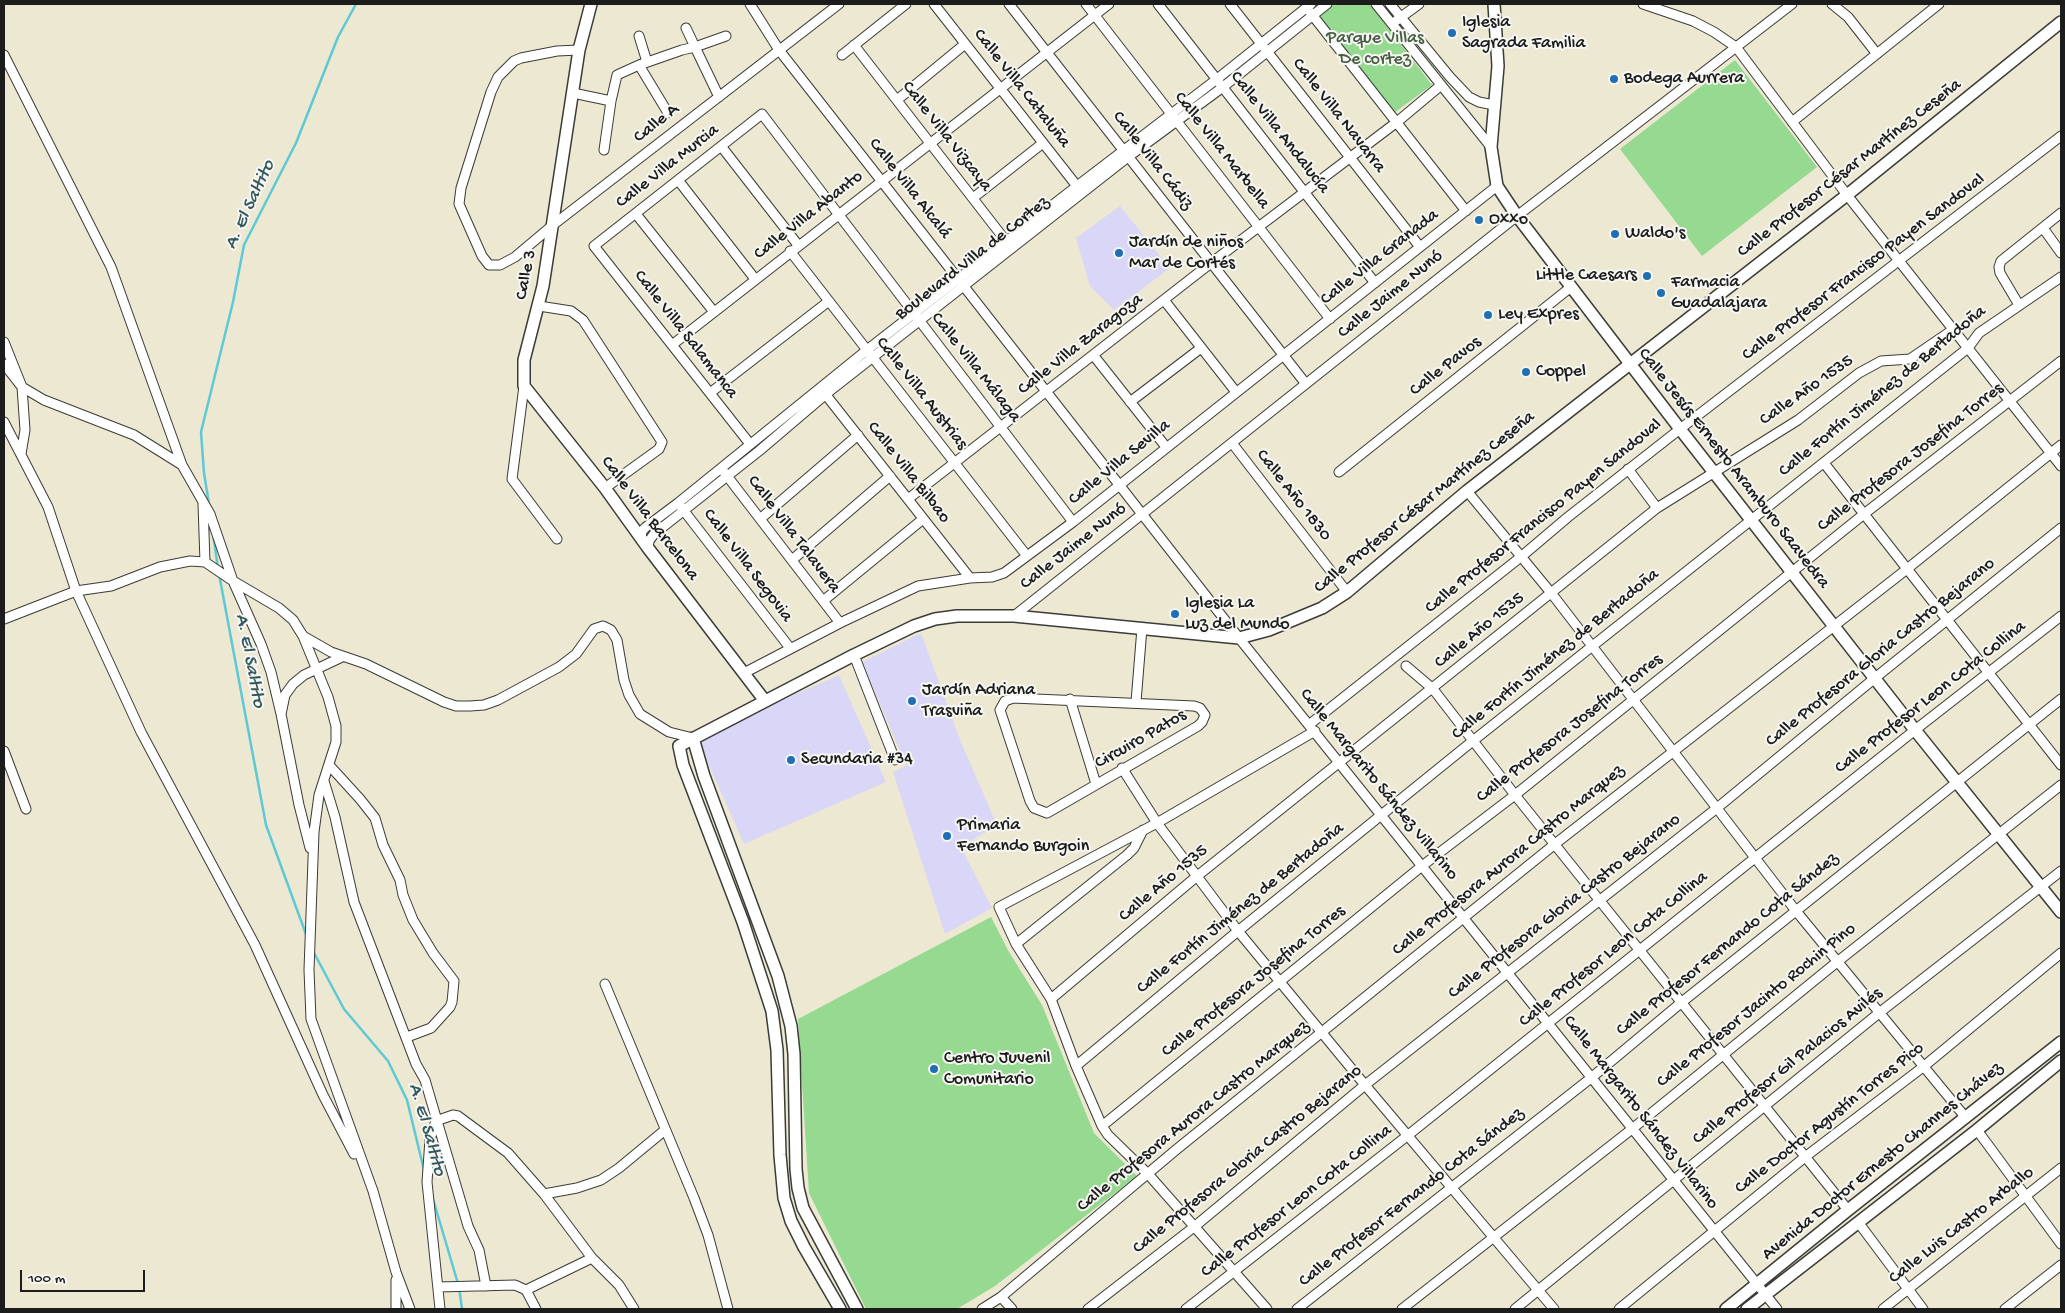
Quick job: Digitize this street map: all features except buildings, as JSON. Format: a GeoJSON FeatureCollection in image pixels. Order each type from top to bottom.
{"type":"FeatureCollection","features":[{"type":"Feature","properties":{"kind":"street","name":"Calle 3"},"geometry":{"type":"LineString","coordinates":[[557,538],[512,479],[524,386],[524,360],[539,306],[579,50],[591,4]]}},
{"type":"Feature","properties":{"kind":"street","name":"Calle Villa Alcalá"},"geometry":{"type":"LineString","coordinates":[[750,4],[779,50],[1142,514]]}},
{"type":"Feature","properties":{"kind":"street"},"geometry":{"type":"LineString","coordinates":[[842,55],[906,4]]}},
{"type":"Feature","properties":{"kind":"street","name":"Calle Villa Cataluña"},"geometry":{"type":"LineString","coordinates":[[934,4],[1083,194]]}},
{"type":"Feature","properties":{"kind":"street","name":"Calle Villa Cádiz"},"geometry":{"type":"LineString","coordinates":[[1009,4],[1306,384]]}},
{"type":"Feature","properties":{"kind":"street","name":"Calle Villa Marbella"},"geometry":{"type":"LineString","coordinates":[[1086,4],[1330,319]]}},
{"type":"Feature","properties":{"kind":"street","name":"Calle Villa Abanto"},"geometry":{"type":"LineString","coordinates":[[672,345],[798,244],[1109,4]]}},
{"type":"Feature","properties":{"kind":"street","name":"Calle Villa Andalucía"},"geometry":{"type":"LineString","coordinates":[[1158,4],[1375,283]]}},
{"type":"Feature","properties":{"kind":"street","name":"Calle Villa Navarra"},"geometry":{"type":"LineString","coordinates":[[1230,4],[1420,247]]}},
{"type":"Feature","properties":{"kind":"street","name":"Boulevard Villa de Cortez"},"geometry":{"type":"LineString","coordinates":[[823,391],[750,444],[724,472],[684,511],[645,543],[642,531],[646,527],[724,472],[823,391],[1009,245],[1077,186],[1125,154],[1220,83],[1268,52],[1327,4]]}},
{"type":"Feature","properties":{"kind":"street"},"geometry":{"type":"LineString","coordinates":[[1376,4],[1490,147]]}},
{"type":"Feature","properties":{"kind":"street"},"geometry":{"type":"LineString","coordinates":[[1390,4],[1469,97],[1479,102],[1494,105]]}},
{"type":"Feature","properties":{"kind":"street"},"geometry":{"type":"LineString","coordinates":[[1392,24],[1419,4]]}},
{"type":"Feature","properties":{"kind":"street","name":"Calle Jesús Ernesto Aramburo Saavedra"},"geometry":{"type":"LineString","coordinates":[[1494,4],[1498,66],[1490,147],[1497,186],[1517,216],[1629,364],[1752,519],[1833,626],[2061,912]]}},
{"type":"Feature","properties":{"kind":"street"},"geometry":{"type":"LineString","coordinates":[[1643,4],[1692,21],[1714,32],[1736,47],[1847,195],[2011,400],[2061,466]]}},
{"type":"Feature","properties":{"kind":"street","name":"Calle Jaime Nunó"},"geometry":{"type":"LineString","coordinates":[[1014,616],[1517,216],[1792,4]]}},
{"type":"Feature","properties":{"kind":"street"},"geometry":{"type":"LineString","coordinates":[[1832,4],[1848,18],[1876,54]]}},
{"type":"Feature","properties":{"kind":"street"},"geometry":{"type":"LineString","coordinates":[[1792,122],[1939,4]]}},
{"type":"Feature","properties":{"kind":"street","name":"Calle A"},"geometry":{"type":"LineString","coordinates":[[579,50],[557,51],[514,61],[498,77],[491,92],[461,188],[459,204],[482,256],[490,265],[500,265],[515,257],[553,225],[836,5]]}},
{"type":"Feature","properties":{"kind":"street"},"geometry":{"type":"LineString","coordinates":[[1307,5],[1312,15],[1466,210]]}},
{"type":"Feature","properties":{"kind":"street","name":"Boulevard Villa de Cortez"},"geometry":{"type":"LineString","coordinates":[[1220,83],[1261,43],[1307,5]]}},
{"type":"Feature","properties":{"kind":"street","name":"Calle Profesor César Martínez Ceseña"},"geometry":{"type":"LineString","coordinates":[[679,746],[854,655],[914,626],[935,619],[957,616],[1014,616],[1239,638],[1269,630],[1322,608],[1347,592],[1467,491],[1847,195],[2061,22]]}},
{"type":"Feature","properties":{"kind":"street"},"geometry":{"type":"LineString","coordinates":[[686,28],[719,97]]}},
{"type":"Feature","properties":{"kind":"street"},"geometry":{"type":"LineString","coordinates":[[639,36],[643,63],[668,113]]}},
{"type":"Feature","properties":{"kind":"street"},"geometry":{"type":"LineString","coordinates":[[604,150],[611,100],[617,75],[643,63],[726,36]]}},
{"type":"Feature","properties":{"kind":"street"},"geometry":{"type":"LineString","coordinates":[[896,100],[965,44]]}},
{"type":"Feature","properties":{"kind":"street","name":"Calle Villa Vizcaya"},"geometry":{"type":"LineString","coordinates":[[854,46],[1009,245]]}},
{"type":"Feature","properties":{"kind":"street"},"geometry":{"type":"LineString","coordinates":[[4,55],[108,260],[182,465],[210,514],[233,581],[261,644],[271,672],[299,806],[312,855]]}},
{"type":"Feature","properties":{"kind":"street","name":"Calle Villa Zaragoza"},"geometry":{"type":"LineString","coordinates":[[908,499],[1002,428],[1211,263],[1397,122],[1440,86]]}},
{"type":"Feature","properties":{"kind":"street"},"geometry":{"type":"LineString","coordinates":[[573,93],[611,100]]}},
{"type":"Feature","properties":{"kind":"street","name":"Calle Villa Murcia"},"geometry":{"type":"LineString","coordinates":[[594,246],[762,114]]}},
{"type":"Feature","properties":{"kind":"street","name":"Calle Villa Málaga"},"geometry":{"type":"LineString","coordinates":[[762,114],[1073,522]]}},
{"type":"Feature","properties":{"kind":"street","name":"Calle Profesor Francisco Payen Sandoval"},"geometry":{"type":"LineString","coordinates":[[1016,944],[1000,907],[1157,823],[1312,727],[1628,469],[2061,136]]}},
{"type":"Feature","properties":{"kind":"street"},"geometry":{"type":"LineString","coordinates":[[973,198],[1043,143]]}},
{"type":"Feature","properties":{"kind":"street"},"geometry":{"type":"LineString","coordinates":[[721,146],[798,244]]}},
{"type":"Feature","properties":{"kind":"street","name":"Boulevard Villa de Cortez"},"geometry":{"type":"LineString","coordinates":[[1009,245],[1083,194],[1125,154]]}},
{"type":"Feature","properties":{"kind":"street"},"geometry":{"type":"LineString","coordinates":[[678,180],[755,279]]}},
{"type":"Feature","properties":{"kind":"street","name":"Calle Villa Granada"},"geometry":{"type":"LineString","coordinates":[[1283,356],[1497,186]]}},
{"type":"Feature","properties":{"kind":"street"},"geometry":{"type":"LineString","coordinates":[[636,214],[714,312]]}},
{"type":"Feature","properties":{"kind":"street"},"geometry":{"type":"LineString","coordinates":[[2019,304],[2000,274],[1999,267],[2001,261],[2061,214]]}},
{"type":"Feature","properties":{"kind":"street"},"geometry":{"type":"LineString","coordinates":[[2044,228],[2061,252]]}},
{"type":"Feature","properties":{"kind":"street","name":"Calle Villa Salamanca"},"geometry":{"type":"LineString","coordinates":[[594,246],[750,444]]}},
{"type":"Feature","properties":{"kind":"street","name":"Calle Villa Austrias"},"geometry":{"type":"LineString","coordinates":[[790,251],[1027,556]]}},
{"type":"Feature","properties":{"kind":"street","name":"Calle Fortín Jiménez de Bertadoña"},"geometry":{"type":"LineString","coordinates":[[1076,1066],[1238,931],[1474,740],[1968,348],[1979,333],[2061,277]]}},
{"type":"Feature","properties":{"kind":"street","name":"Calle Pavos"},"geometry":{"type":"LineString","coordinates":[[1339,472],[1571,287]]}},
{"type":"Feature","properties":{"kind":"street"},"geometry":{"type":"LineString","coordinates":[[1164,300],[1236,392]]}},
{"type":"Feature","properties":{"kind":"street"},"geometry":{"type":"LineString","coordinates":[[710,393],[829,301]]}},
{"type":"Feature","properties":{"kind":"street"},"geometry":{"type":"LineString","coordinates":[[539,306],[571,311],[583,320],[662,442],[659,449],[605,488]]}},
{"type":"Feature","properties":{"kind":"street","name":"Calle Año 1535"},"geometry":{"type":"LineString","coordinates":[[1051,999],[1196,877],[1340,764],[1657,508],[1798,420],[1859,373],[1881,361],[1910,359],[1954,329]]}},
{"type":"Feature","properties":{"kind":"street"},"geometry":{"type":"LineString","coordinates":[[4,342],[22,387],[25,430],[21,454]]}},
{"type":"Feature","properties":{"kind":"street"},"geometry":{"type":"LineString","coordinates":[[1130,402],[1202,348]]}},
{"type":"Feature","properties":{"kind":"street"},"geometry":{"type":"LineString","coordinates":[[1094,356],[1166,447]]}},
{"type":"Feature","properties":{"kind":"street","name":"Calle Villa Sevilla"},"geometry":{"type":"LineString","coordinates":[[970,578],[999,576],[1073,522],[1283,356]]}},
{"type":"Feature","properties":{"kind":"street","name":"Calle Profesora Josefina Torres"},"geometry":{"type":"LineString","coordinates":[[1102,1126],[1422,866],[1515,795],[1864,514],[2061,361]]}},
{"type":"Feature","properties":{"kind":"street"},"geometry":{"type":"LineString","coordinates":[[4,364],[22,387],[44,400],[134,435],[182,465]]}},
{"type":"Feature","properties":{"kind":"street","name":"Calle Villa Barcelona"},"geometry":{"type":"LineString","coordinates":[[524,386],[605,488],[765,701]]}},
{"type":"Feature","properties":{"kind":"street","name":"Calle Villa Bilbao"},"geometry":{"type":"LineString","coordinates":[[823,391],[970,578]]}},
{"type":"Feature","properties":{"kind":"street"},"geometry":{"type":"LineString","coordinates":[[4,422],[48,507],[76,591],[141,732],[255,945],[323,1095],[373,1191]]}},
{"type":"Feature","properties":{"kind":"street"},"geometry":{"type":"LineString","coordinates":[[760,519],[858,435]]}},
{"type":"Feature","properties":{"kind":"street","name":"Calle Año 1830"},"geometry":{"type":"LineString","coordinates":[[1232,443],[1347,592]]}},
{"type":"Feature","properties":{"kind":"street","name":"Calle Profesora Aurora Castro Marquez"},"geometry":{"type":"LineString","coordinates":[[982,1309],[1001,1297],[1148,1174],[1555,844],[1907,569],[2061,445]]}},
{"type":"Feature","properties":{"kind":"street"},"geometry":{"type":"LineString","coordinates":[[1824,463],[2061,765]]}},
{"type":"Feature","properties":{"kind":"street"},"geometry":{"type":"LineString","coordinates":[[1628,469],[1657,508]]}},
{"type":"Feature","properties":{"kind":"street","name":"Calle Villa Talavera"},"geometry":{"type":"LineString","coordinates":[[724,472],[840,623]]}},
{"type":"Feature","properties":{"kind":"street"},"geometry":{"type":"LineString","coordinates":[[792,560],[890,476]]}},
{"type":"Feature","properties":{"kind":"street"},"geometry":{"type":"LineString","coordinates":[[1467,491],[1552,594],[1796,911],[1966,1118]]}},
{"type":"Feature","properties":{"kind":"street","name":"Calle Villa Segovia"},"geometry":{"type":"LineString","coordinates":[[678,503],[790,648]]}},
{"type":"Feature","properties":{"kind":"street"},"geometry":{"type":"LineString","coordinates":[[203,504],[205,562]]}},
{"type":"Feature","properties":{"kind":"street","name":"Calle Margarito Sández Villarino"},"geometry":{"type":"LineString","coordinates":[[1142,514],[1239,638],[1777,1309]]}},
{"type":"Feature","properties":{"kind":"street"},"geometry":{"type":"LineString","coordinates":[[823,601],[923,519]]}},
{"type":"Feature","properties":{"kind":"street","name":"Calle Profesora Gloria Castro Bejarano"},"geometry":{"type":"LineString","coordinates":[[1088,1309],[1194,1228],[1365,1085],[1717,808],[2061,528]]}},
{"type":"Feature","properties":{"kind":"street"},"geometry":{"type":"LineString","coordinates":[[4,619],[76,591],[111,586],[160,567],[190,560],[205,562],[279,608],[293,620],[303,636],[328,697],[336,726],[336,742],[316,813],[312,855],[311,1019],[373,1191],[396,1272],[410,1309]]}},
{"type":"Feature","properties":{"kind":"street"},"geometry":{"type":"LineString","coordinates":[[744,673],[790,648],[918,586],[970,578]]}},
{"type":"Feature","properties":{"kind":"street","name":"Calle Profesor Leon Cota Collina"},"geometry":{"type":"LineString","coordinates":[[1186,1309],[1407,1136],[1915,730],[2061,616]]}},
{"type":"Feature","properties":{"kind":"street"},"geometry":{"type":"LineString","coordinates":[[303,636],[342,657],[375,667],[425,694],[456,706],[484,705],[498,700],[569,661],[594,629],[603,626],[611,630],[617,640],[624,680],[634,707],[647,720],[669,732],[693,738],[704,776],[778,976],[791,1026],[794,1054],[796,1169],[803,1208],[857,1309]]}},
{"type":"Feature","properties":{"kind":"street"},"geometry":{"type":"LineString","coordinates":[[1136,702],[1142,628]]}},
{"type":"Feature","properties":{"kind":"street"},"geometry":{"type":"LineString","coordinates":[[854,655],[895,760]]}},
{"type":"Feature","properties":{"kind":"street"},"geometry":{"type":"LineString","coordinates":[[281,714],[285,695],[293,684],[304,675],[342,657]]}},
{"type":"Feature","properties":{"kind":"street"},"geometry":{"type":"LineString","coordinates":[[1406,666],[1433,689],[1515,795],[1848,1210]]}},
{"type":"Feature","properties":{"kind":"street","name":"Circuiro Patos"},"geometry":{"type":"LineString","coordinates":[[1013,698],[1070,699],[1194,706],[1200,708],[1205,715],[1198,726],[1122,768],[1054,811],[1047,813],[1034,808],[1030,801],[1000,710],[1004,702],[1013,698]]}},
{"type":"Feature","properties":{"kind":"street"},"geometry":{"type":"LineString","coordinates":[[1070,699],[1096,784]]}},
{"type":"Feature","properties":{"kind":"street","name":"Calle Profesor Fernando Cota Sández"},"geometry":{"type":"LineString","coordinates":[[1297,1309],[1591,1078],[1682,1002],[2061,699]]}},
{"type":"Feature","properties":{"kind":"street"},"geometry":{"type":"LineString","coordinates":[[669,732],[679,746],[682,765],[743,922],[772,1011],[778,1050],[781,1177],[784,1198],[791,1221],[840,1309]]}},
{"type":"Feature","properties":{"kind":"street"},"geometry":{"type":"LineString","coordinates":[[4,751],[26,809]]}},
{"type":"Feature","properties":{"kind":"street"},"geometry":{"type":"LineString","coordinates":[[329,765],[375,818],[384,845],[400,880],[410,914],[420,935],[454,981],[450,1007],[431,1028],[407,1037]]}},
{"type":"Feature","properties":{"kind":"street"},"geometry":{"type":"LineString","coordinates":[[1122,768],[1157,823],[1238,931],[1407,1136],[1554,1309]]}},
{"type":"Feature","properties":{"kind":"street"},"geometry":{"type":"LineString","coordinates":[[324,780],[336,817],[354,902],[416,1064],[426,1080],[436,1121],[468,1226],[479,1250],[486,1286]]}},
{"type":"Feature","properties":{"kind":"street","name":"Calle Profesor Jacinto Rochin Pino"},"geometry":{"type":"LineString","coordinates":[[1402,1309],[1632,1129],[1723,1053],[2061,785]]}},
{"type":"Feature","properties":{"kind":"street"},"geometry":{"type":"LineString","coordinates":[[1143,830],[1134,848],[1127,855],[1016,944],[1051,999],[1076,1066],[1102,1126],[1108,1135],[1148,1174],[1267,1309]]}},
{"type":"Feature","properties":{"kind":"street","name":"Calle Profesor Gil Palacios Avilés"},"geometry":{"type":"LineString","coordinates":[[1515,1309],[1540,1291],[1879,1013],[2061,871]]}},
{"type":"Feature","properties":{"kind":"street"},"geometry":{"type":"LineString","coordinates":[[743,922],[758,918]]}},
{"type":"Feature","properties":{"kind":"street","name":"Calle Doctor Agustín Torres Pico"},"geometry":{"type":"LineString","coordinates":[[1619,1309],[1805,1157],[1923,1067],[2061,953]]}},
{"type":"Feature","properties":{"kind":"street"},"geometry":{"type":"LineString","coordinates":[[605,984],[708,1235],[728,1309]]}},
{"type":"Feature","properties":{"kind":"street","name":"Avenida Doctor Ernesto Channes Chávez"},"geometry":{"type":"LineString","coordinates":[[1726,1309],[2061,1042]]}},
{"type":"Feature","properties":{"kind":"street","name":"Avenida Doctor Ernesto Channes Chávez"},"geometry":{"type":"LineString","coordinates":[[1747,1309],[1977,1130],[2061,1061]]}},
{"type":"Feature","properties":{"kind":"street"},"geometry":{"type":"LineString","coordinates":[[780,1114],[795,1115]]}},
{"type":"Feature","properties":{"kind":"street"},"geometry":{"type":"LineString","coordinates":[[436,1121],[453,1115],[458,1116],[508,1153],[544,1194],[592,1258],[619,1285],[634,1309]]}},
{"type":"Feature","properties":{"kind":"street"},"geometry":{"type":"LineString","coordinates":[[436,1121],[430,1139],[427,1182],[440,1309]]}},
{"type":"Feature","properties":{"kind":"street"},"geometry":{"type":"LineString","coordinates":[[544,1194],[577,1188],[601,1180],[666,1130]]}},
{"type":"Feature","properties":{"kind":"street"},"geometry":{"type":"LineString","coordinates":[[1977,1130],[2027,1195],[2061,1244]]}},
{"type":"Feature","properties":{"kind":"street","name":"Calle Luis Castro Arballo"},"geometry":{"type":"LineString","coordinates":[[1883,1309],[2061,1168]]}},
{"type":"Feature","properties":{"kind":"street"},"geometry":{"type":"LineString","coordinates":[[1858,1222],[1923,1309]]}},
{"type":"Feature","properties":{"kind":"street"},"geometry":{"type":"LineString","coordinates":[[526,1290],[592,1258]]}},
{"type":"Feature","properties":{"kind":"street"},"geometry":{"type":"LineString","coordinates":[[2006,1309],[2061,1265]]}},
{"type":"Feature","properties":{"kind":"street"},"geometry":{"type":"LineString","coordinates":[[396,1272],[396,1309]]}},
{"type":"Feature","properties":{"kind":"street"},"geometry":{"type":"LineString","coordinates":[[438,1287],[515,1285],[526,1290],[536,1309]]}},
{"type":"Feature","properties":{"kind":"street"},"geometry":{"type":"LineString","coordinates":[[1001,1297],[1012,1309]]}},
{"type":"Feature","properties":{"kind":"shaded area","name":"Jardín de niños Mar de Cortés"},"geometry":{"type":"Polygon","coordinates":[[[1120,206],[1170,268],[1114,310],[1090,286],[1076,238],[1120,206]]]}},
{"type":"Feature","properties":{"kind":"shaded area","name":"Primaria Fernando Burgoin"},"geometry":{"type":"Polygon","coordinates":[[[921,633],[960,740],[997,825],[961,847],[992,908],[945,934],[893,772],[909,764],[906,765],[862,662],[921,633]]]}},
{"type":"Feature","properties":{"kind":"shaded area","name":"Secundaria #34"},"geometry":{"type":"Polygon","coordinates":[[[839,675],[886,782],[744,844],[697,738],[839,675]]]}},
{"type":"Feature","properties":{"kind":"green space","name":"Parque Villas De cortez"},"geometry":{"type":"Polygon","coordinates":[[[1331,4],[1370,4],[1432,85],[1394,113],[1318,14],[1331,4]]]}},
{"type":"Feature","properties":{"kind":"green space"},"geometry":{"type":"Polygon","coordinates":[[[1735,60],[1817,167],[1702,256],[1620,149],[1735,60]]]}},
{"type":"Feature","properties":{"kind":"green space","name":"Centro Juvenil Comunitario"},"geometry":{"type":"Polygon","coordinates":[[[991,917],[1009,952],[1042,1005],[1094,1133],[1137,1176],[995,1286],[957,1309],[866,1309],[809,1193],[798,1019],[991,917]]]}},
{"type":"Feature","properties":{"kind":"waterway","name":"A. El Saltito"},"geometry":{"type":"LineString","coordinates":[[209,504],[204,473],[201,432],[233,302],[244,245],[296,143],[338,37],[356,4]]}},
{"type":"Feature","properties":{"kind":"waterway","name":"A. El Saltito"},"geometry":{"type":"LineString","coordinates":[[213,534],[218,568]]}},
{"type":"Feature","properties":{"kind":"waterway","name":"A. El Saltito"},"geometry":{"type":"LineString","coordinates":[[219,574],[266,825],[307,937]]}},
{"type":"Feature","properties":{"kind":"waterway","name":"A. El Saltito"},"geometry":{"type":"LineString","coordinates":[[313,951],[344,1009],[388,1061],[407,1100],[424,1170]]}},
{"type":"Feature","properties":{"kind":"waterway","name":"A. El Saltito"},"geometry":{"type":"LineString","coordinates":[[433,1199],[459,1287],[462,1309]]}},
{"type":"Feature","properties":{"kind":"place","name":"Iglesia Sagrada Familia"},"geometry":{"type":"Point","coordinates":[1452,33]}},
{"type":"Feature","properties":{"kind":"place","name":"Bodega Aurrera"},"geometry":{"type":"Point","coordinates":[1614,79]}},
{"type":"Feature","properties":{"kind":"place","name":"Oxxo"},"geometry":{"type":"Point","coordinates":[1479,220]}},
{"type":"Feature","properties":{"kind":"place","name":"Waldo's"},"geometry":{"type":"Point","coordinates":[1615,234]}},
{"type":"Feature","properties":{"kind":"place","name":"Jardín de niños Mar de Cortés"},"geometry":{"type":"Point","coordinates":[1119,253]}},
{"type":"Feature","properties":{"kind":"place","name":"Little Caesars"},"geometry":{"type":"Point","coordinates":[1647,276]}},
{"type":"Feature","properties":{"kind":"place","name":"Farmacia Guadalajara"},"geometry":{"type":"Point","coordinates":[1661,293]}},
{"type":"Feature","properties":{"kind":"place","name":"Ley Expres"},"geometry":{"type":"Point","coordinates":[1488,315]}},
{"type":"Feature","properties":{"kind":"place","name":"Coppel"},"geometry":{"type":"Point","coordinates":[1526,372]}},
{"type":"Feature","properties":{"kind":"place","name":"Iglesia La Luz del Mundo"},"geometry":{"type":"Point","coordinates":[1175,614]}},
{"type":"Feature","properties":{"kind":"place","name":"Jardín Adriana Trasviña"},"geometry":{"type":"Point","coordinates":[912,701]}},
{"type":"Feature","properties":{"kind":"place","name":"Secundaria #34"},"geometry":{"type":"Point","coordinates":[791,760]}},
{"type":"Feature","properties":{"kind":"place","name":"Primaria Fernando Burgoin"},"geometry":{"type":"Point","coordinates":[947,836]}},
{"type":"Feature","properties":{"kind":"place","name":"Centro Juvenil Comunitario"},"geometry":{"type":"Point","coordinates":[934,1069]}}]}
